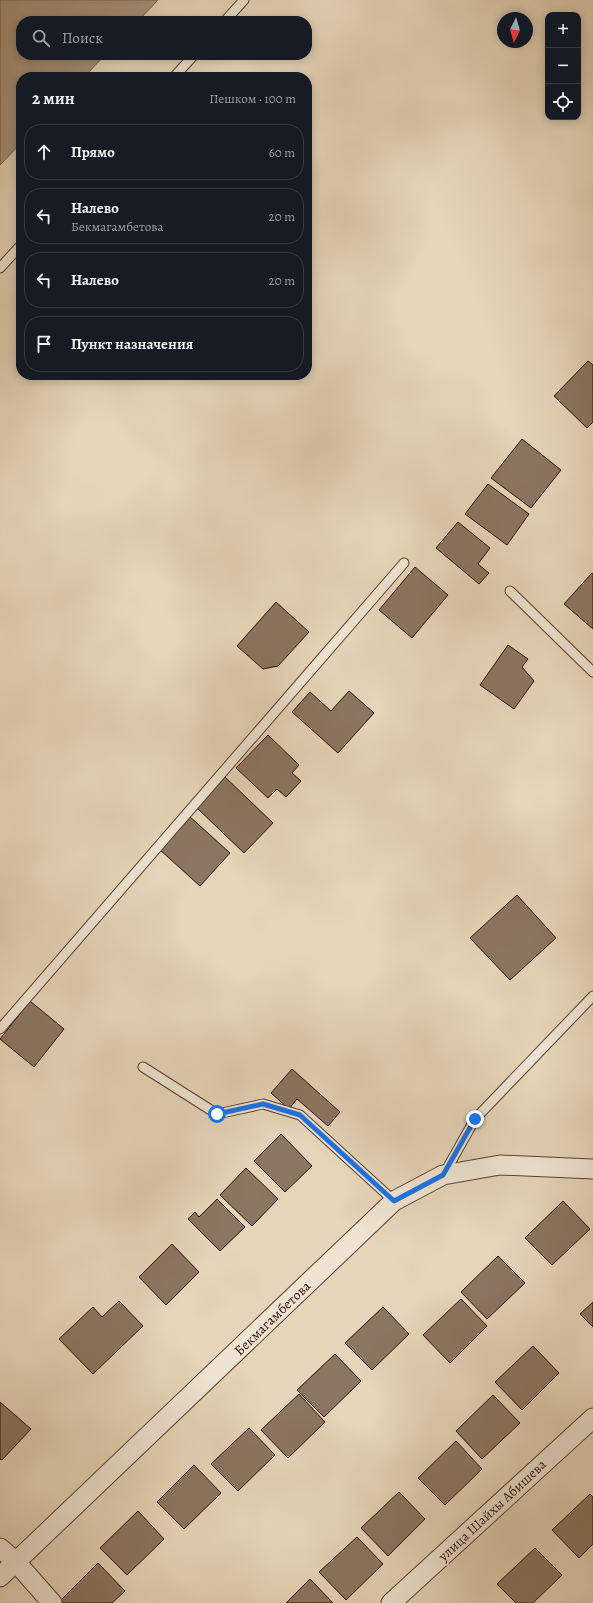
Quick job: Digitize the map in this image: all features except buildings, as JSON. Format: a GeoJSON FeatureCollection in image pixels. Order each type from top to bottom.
{"type":"FeatureCollection","features":[{"type":"Feature","properties":{"kind":"street","name":"Бекмагамбетова"},"geometry":{"type":"LineString","coordinates":[[0,1577],[394,1201],[443,1175],[500,1165],[593,1169]]}},
{"type":"Feature","properties":{"kind":"street","name":"улица Шайхы Абишева"},"geometry":{"type":"LineString","coordinates":[[391,1603],[593,1418]]}},
{"type":"Feature","properties":{"kind":"street"},"geometry":{"type":"LineString","coordinates":[[0,1548],[16,1562],[52,1603]]}},
{"type":"Feature","properties":{"kind":"lane"},"geometry":{"type":"LineString","coordinates":[[230,16],[244,0]]}},
{"type":"Feature","properties":{"kind":"lane"},"geometry":{"type":"LineString","coordinates":[[179,72],[189,60]]}},
{"type":"Feature","properties":{"kind":"lane"},"geometry":{"type":"LineString","coordinates":[[0,268],[16,250]]}},
{"type":"Feature","properties":{"kind":"lane"},"geometry":{"type":"LineString","coordinates":[[0,1029],[404,563]]}},
{"type":"Feature","properties":{"kind":"lane"},"geometry":{"type":"LineString","coordinates":[[510,591],[593,672]]}},
{"type":"Feature","properties":{"kind":"lane"},"geometry":{"type":"LineString","coordinates":[[443,1175],[475,1119],[593,996]]}},
{"type":"Feature","properties":{"kind":"lane"},"geometry":{"type":"LineString","coordinates":[[143,1067],[217,1114],[263,1104],[300,1115],[394,1201]]}},
{"type":"Feature","properties":{"kind":"shaded area"},"geometry":{"type":"Polygon","coordinates":[[[0,0],[158,0],[143,16],[16,16],[16,60],[100,60],[89,72],[16,72],[16,148],[0,165],[0,0]]]}},
{"type":"Feature","properties":{"kind":"route"},"geometry":{"type":"LineString","coordinates":[[217,1114],[263,1104],[300,1115],[394,1201],[443,1175],[475,1119]]}}]}
